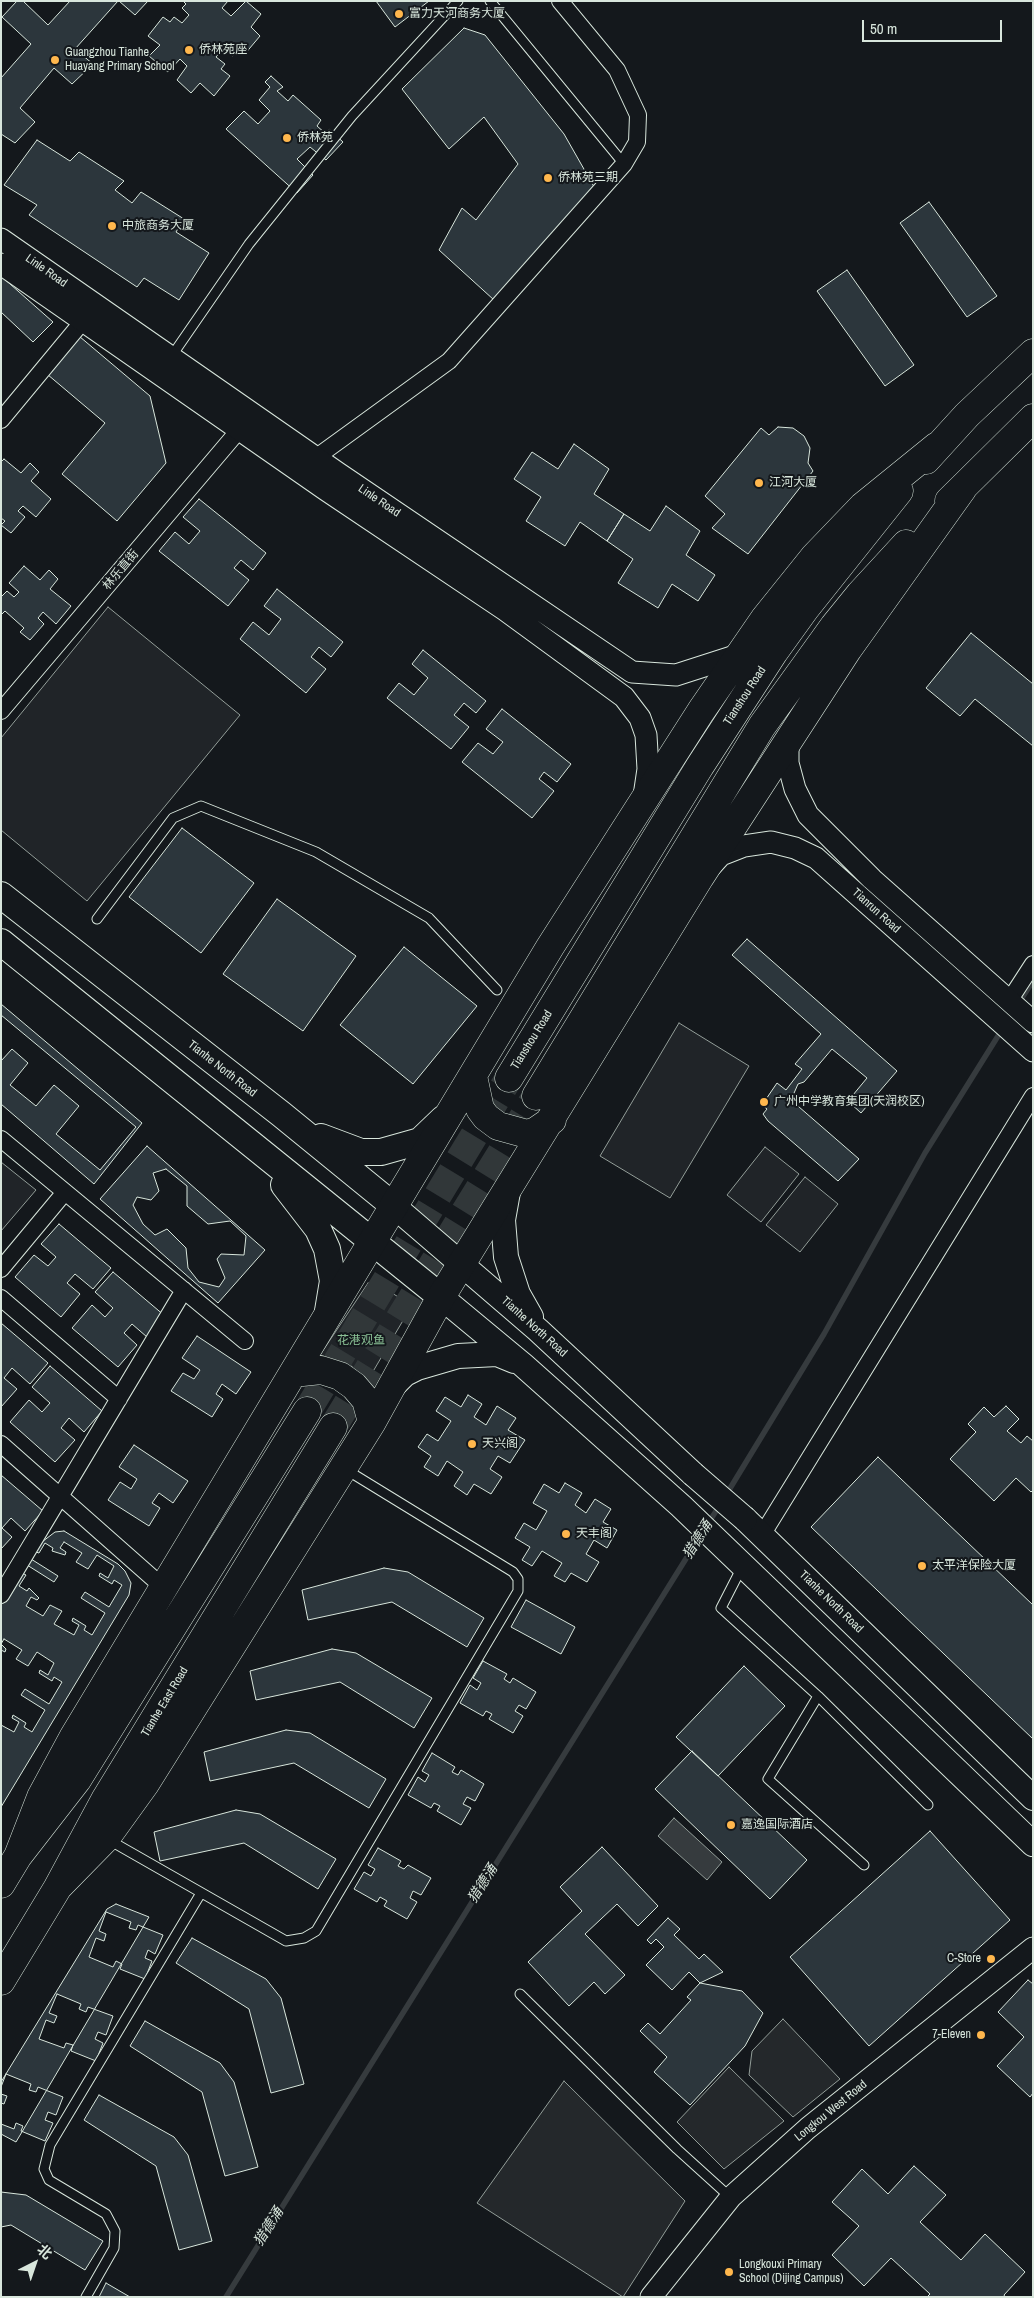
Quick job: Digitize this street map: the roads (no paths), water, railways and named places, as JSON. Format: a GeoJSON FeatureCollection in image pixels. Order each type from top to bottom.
{"type":"FeatureCollection","features":[{"type":"Feature","properties":{"kind":"highway","name":"Tianshou Road"},"geometry":{"type":"LineString","coordinates":[[509,1078],[695,774],[774,652],[805,609],[937,446],[1033,353]]}},
{"type":"Feature","properties":{"kind":"highway"},"geometry":{"type":"LineString","coordinates":[[536,1096],[762,726],[794,679],[860,594],[921,528],[1033,418]]}},
{"type":"Feature","properties":{"kind":"highway"},"geometry":{"type":"LineString","coordinates":[[18,1856],[29,1825],[55,1770],[550,947],[700,711],[765,618],[814,557],[863,506],[937,446]]}},
{"type":"Feature","properties":{"kind":"highway"},"geometry":{"type":"LineString","coordinates":[[58,1886],[106,1838],[145,1784],[372,1422],[441,1297],[700,878],[848,649],[963,488]]}},
{"type":"Feature","properties":{"kind":"highway"},"geometry":{"type":"LineString","coordinates":[[474,1076],[480,1109],[486,1118],[498,1126],[527,1134],[536,1131],[552,1120]]}},
{"type":"Feature","properties":{"kind":"highway"},"geometry":{"type":"LineString","coordinates":[[293,1373],[321,1370],[340,1376],[354,1386],[366,1400],[372,1422]]}},
{"type":"Feature","properties":{"kind":"highway"},"geometry":{"type":"LineString","coordinates":[[1,1884],[18,1856],[77,1780],[307,1411]]}},
{"type":"Feature","properties":{"kind":"highway","name":"Tianhe East Road"},"geometry":{"type":"LineString","coordinates":[[1,1981],[58,1886],[106,1798],[334,1426]]}},
{"type":"Feature","properties":{"kind":"main road","name":"Tianhe North Road"},"geometry":{"type":"LineString","coordinates":[[1,895],[281,1114],[462,1263],[753,1527],[1033,1798]]}},
{"type":"Feature","properties":{"kind":"main road"},"geometry":{"type":"LineString","coordinates":[[4,950],[441,1297],[523,1365],[724,1546],[1033,1844]]}},
{"type":"Feature","properties":{"kind":"main road"},"geometry":{"type":"LineString","coordinates":[[281,1114],[340,1145],[361,1152],[381,1152],[420,1141],[442,1120],[474,1076]]}},
{"type":"Feature","properties":{"kind":"main road"},"geometry":{"type":"LineString","coordinates":[[248,1143],[318,1229],[326,1249],[332,1280],[327,1317]]}},
{"type":"Feature","properties":{"kind":"main road"},"geometry":{"type":"LineString","coordinates":[[508,1189],[503,1220],[506,1257],[518,1294],[538,1330]]}},
{"type":"Feature","properties":{"kind":"main road"},"geometry":{"type":"LineString","coordinates":[[393,1386],[405,1374],[417,1368],[436,1361],[466,1355],[496,1354],[523,1365]]}},
{"type":"Feature","properties":{"kind":"street"},"geometry":{"type":"LineString","coordinates":[[307,464],[449,361],[624,164],[637,142],[638,115],[617,70],[560,1]]}},
{"type":"Feature","properties":{"kind":"street","name":"Linle Road"},"geometry":{"type":"LineString","coordinates":[[1,239],[165,365],[307,464],[624,697],[640,718],[648,747],[642,804]]}},
{"type":"Feature","properties":{"kind":"street","name":"Linle Road"},"geometry":{"type":"LineString","coordinates":[[1,264],[83,321],[165,365],[240,429],[307,464],[632,672],[676,675],[735,656],[765,618]]}},
{"type":"Feature","properties":{"kind":"street"},"geometry":{"type":"LineString","coordinates":[[1,420],[83,321]]}},
{"type":"Feature","properties":{"kind":"street","name":"林乐直街"},"geometry":{"type":"LineString","coordinates":[[1,711],[240,429]]}},
{"type":"Feature","properties":{"kind":"street","name":"Tianrun Road"},"geometry":{"type":"LineString","coordinates":[[788,741],[788,763],[795,789],[808,814],[860,866],[1026,1014]]}},
{"type":"Feature","properties":{"kind":"street","name":"Tianrun Road"},"geometry":{"type":"LineString","coordinates":[[700,878],[721,856],[744,846],[772,842],[795,848],[816,858],[1033,1052]]}},
{"type":"Feature","properties":{"kind":"street"},"geometry":{"type":"LineString","coordinates":[[1026,1014],[1033,964]]}},
{"type":"Feature","properties":{"kind":"street"},"geometry":{"type":"LineString","coordinates":[[753,1527],[1033,1096]]}},
{"type":"Feature","properties":{"kind":"street"},"geometry":{"type":"LineString","coordinates":[[1,1139],[246,1341]]}},
{"type":"Feature","properties":{"kind":"street"},"geometry":{"type":"LineString","coordinates":[[1,1269],[65,1192]]}},
{"type":"Feature","properties":{"kind":"street"},"geometry":{"type":"LineString","coordinates":[[2,1592],[184,1290]]}},
{"type":"Feature","properties":{"kind":"street"},"geometry":{"type":"LineString","coordinates":[[1,1298],[119,1399]]}},
{"type":"Feature","properties":{"kind":"street"},"geometry":{"type":"LineString","coordinates":[[1,1444],[164,1588]]}},
{"type":"Feature","properties":{"kind":"street","name":"Longkou West Road"},"geometry":{"type":"LineString","coordinates":[[651,2297],[731,2197],[808,2128],[1033,1948]]}},
{"type":"Feature","properties":{"kind":"lane"},"geometry":{"type":"LineString","coordinates":[[165,365],[249,244],[346,124],[458,1]]}},
{"type":"Feature","properties":{"kind":"lane"},"geometry":{"type":"LineString","coordinates":[[490,1],[624,164]]}},
{"type":"Feature","properties":{"kind":"lane"},"geometry":{"type":"LineString","coordinates":[[97,919],[173,818],[201,806],[316,852],[429,918],[497,990]]}},
{"type":"Feature","properties":{"kind":"lane"},"geometry":{"type":"LineString","coordinates":[[106,1838],[286,1941],[304,1938],[316,1931],[518,1590],[518,1579],[513,1572],[343,1467]]}},
{"type":"Feature","properties":{"kind":"lane"},"geometry":{"type":"LineString","coordinates":[[743,1564],[720,1608],[818,1696],[928,1805]]}},
{"type":"Feature","properties":{"kind":"lane"},"geometry":{"type":"LineString","coordinates":[[818,1696],[768,1779],[864,1865]]}},
{"type":"Feature","properties":{"kind":"lane"},"geometry":{"type":"LineString","coordinates":[[86,2297],[114,2248],[115,2231],[106,2214],[49,2180],[44,2169],[50,2144],[201,1893]]}},
{"type":"Feature","properties":{"kind":"lane"},"geometry":{"type":"LineString","coordinates":[[520,1994],[677,2149],[731,2197]]}},
{"type":"Feature","properties":{"kind":"waterway"},"geometry":{"type":"LineString","coordinates":[[1018,1004],[1033,981]]}},
{"type":"Feature","properties":{"kind":"waterway"},"geometry":{"type":"LineString","coordinates":[[726,1495],[824,1334],[925,1153],[1003,1028]]}},
{"type":"Feature","properties":{"kind":"waterway","name":"猎德涌"},"geometry":{"type":"LineString","coordinates":[[707,1525],[720,1505]]}},
{"type":"Feature","properties":{"kind":"waterway","name":"猎德涌"},"geometry":{"type":"LineString","coordinates":[[226,2297],[702,1533]]}},
{"type":"Feature","properties":{"kind":"tunnel"},"geometry":{"type":"LineString","coordinates":[[307,1411],[509,1078]]}},
{"type":"Feature","properties":{"kind":"tunnel"},"geometry":{"type":"LineString","coordinates":[[333,1427],[536,1096]]}},
{"type":"Feature","properties":{"kind":"place","name":"富力天河商务大厦"},"geometry":{"type":"Point","coordinates":[399,14]}},
{"type":"Feature","properties":{"kind":"place","name":"侨林苑座"},"geometry":{"type":"Point","coordinates":[189,50]}},
{"type":"Feature","properties":{"kind":"place","name":"Guangzhou Tianhe Huayang Primary School"},"geometry":{"type":"Point","coordinates":[55,60]}},
{"type":"Feature","properties":{"kind":"place","name":"侨林苑"},"geometry":{"type":"Point","coordinates":[287,138]}},
{"type":"Feature","properties":{"kind":"place","name":"侨林苑三期"},"geometry":{"type":"Point","coordinates":[548,178]}},
{"type":"Feature","properties":{"kind":"place","name":"中旅商务大厦"},"geometry":{"type":"Point","coordinates":[112,226]}},
{"type":"Feature","properties":{"kind":"place","name":"江河大厦"},"geometry":{"type":"Point","coordinates":[759,483]}},
{"type":"Feature","properties":{"kind":"place","name":"广州中学教育集团(天润校区)"},"geometry":{"type":"Point","coordinates":[764,1102]}},
{"type":"Feature","properties":{"kind":"place","name":"天兴阁"},"geometry":{"type":"Point","coordinates":[472,1444]}},
{"type":"Feature","properties":{"kind":"place","name":"天丰阁"},"geometry":{"type":"Point","coordinates":[566,1534]}},
{"type":"Feature","properties":{"kind":"place","name":"太平洋保险大厦"},"geometry":{"type":"Point","coordinates":[922,1566]}},
{"type":"Feature","properties":{"kind":"place","name":"嘉逸国际酒店"},"geometry":{"type":"Point","coordinates":[731,1825]}},
{"type":"Feature","properties":{"kind":"place","name":"C-Store"},"geometry":{"type":"Point","coordinates":[991,1959]}},
{"type":"Feature","properties":{"kind":"place","name":"7-Eleven"},"geometry":{"type":"Point","coordinates":[981,2035]}},
{"type":"Feature","properties":{"kind":"place","name":"Longkouxi Primary School (Dijing Campus)"},"geometry":{"type":"Point","coordinates":[729,2272]}},
{"type":"Feature","properties":{"kind":"park label","name":"花港观鱼"},"geometry":{"type":"Point","coordinates":[361,1341]}}]}
